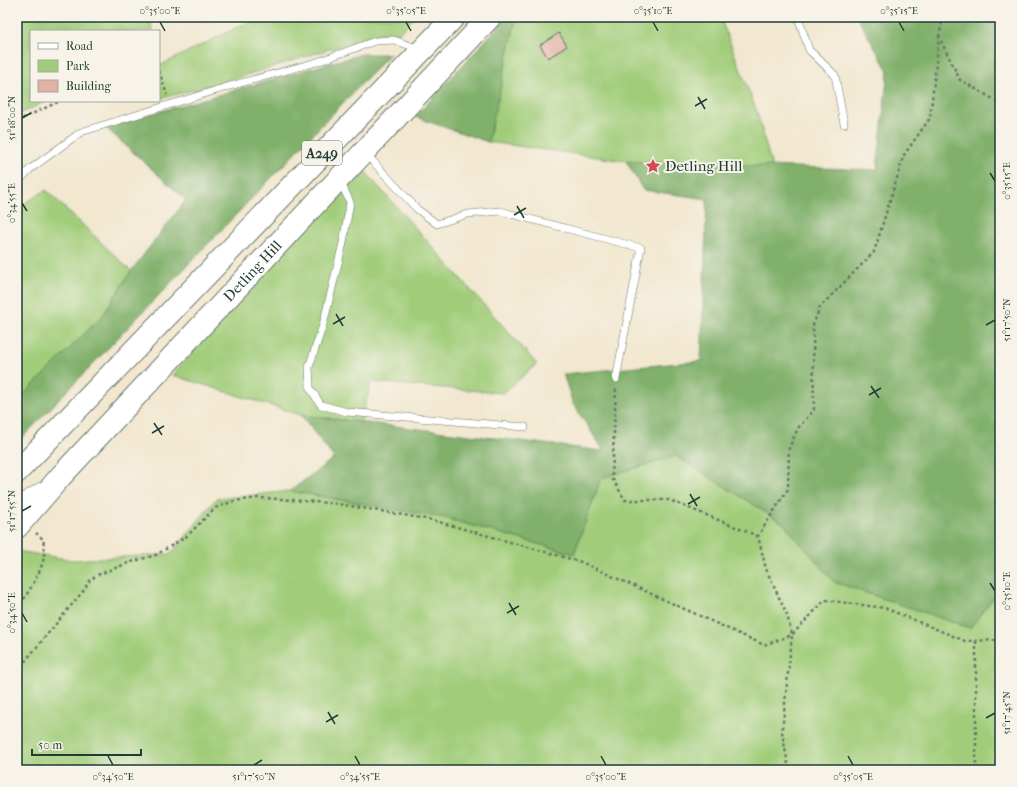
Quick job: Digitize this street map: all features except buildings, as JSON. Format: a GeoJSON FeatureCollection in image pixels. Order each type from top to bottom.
{"type":"FeatureCollection","features":[{"type":"Feature","properties":{"kind":"highway","name":"Detling Hill"},"geometry":{"type":"LineString","coordinates":[[17,472],[454,17]]}},
{"type":"Feature","properties":{"kind":"highway","name":"Detling Hill"},"geometry":{"type":"LineString","coordinates":[[19,517],[61,476],[363,151],[490,17]]}},
{"type":"Feature","properties":{"kind":"street"},"geometry":{"type":"LineString","coordinates":[[17,453],[39,448]]}},
{"type":"Feature","properties":{"kind":"lane"},"geometry":{"type":"LineString","coordinates":[[798,17],[809,50],[835,75],[844,124]]}},
{"type":"Feature","properties":{"kind":"lane"},"geometry":{"type":"LineString","coordinates":[[17,184],[29,170],[81,132],[170,104],[317,62],[375,41],[394,40],[421,50]]}},
{"type":"Feature","properties":{"kind":"lane"},"geometry":{"type":"LineString","coordinates":[[363,151],[417,209],[437,224],[468,214],[500,211],[641,248],[616,379]]}},
{"type":"Feature","properties":{"kind":"lane"},"geometry":{"type":"LineString","coordinates":[[338,178],[350,202],[346,230],[323,324],[309,367],[310,388],[321,405],[347,412],[525,427]]}},
{"type":"Feature","properties":{"kind":"path"},"geometry":{"type":"LineString","coordinates":[[789,770],[782,732],[792,635],[786,615],[766,569],[758,536],[788,489],[788,448],[798,428],[814,410],[813,326],[820,308],[874,252],[904,155],[930,118],[939,38],[943,17]]}},
{"type":"Feature","properties":{"kind":"path"},"geometry":{"type":"LineString","coordinates":[[939,38],[960,80],[1000,103]]}},
{"type":"Feature","properties":{"kind":"path"},"geometry":{"type":"LineString","coordinates":[[160,74],[170,104]]}},
{"type":"Feature","properties":{"kind":"path"},"geometry":{"type":"LineString","coordinates":[[17,121],[58,102]]}},
{"type":"Feature","properties":{"kind":"path"},"geometry":{"type":"LineString","coordinates":[[616,379],[612,478],[625,500],[669,500],[758,536]]}},
{"type":"Feature","properties":{"kind":"path"},"geometry":{"type":"LineString","coordinates":[[17,670],[79,596],[89,581],[96,575],[131,562],[156,555],[187,536],[215,508],[234,501],[258,498],[338,504],[432,520],[581,562],[764,645],[792,635],[825,600],[884,608],[965,641],[1000,640]]}},
{"type":"Feature","properties":{"kind":"path"},"geometry":{"type":"LineString","coordinates":[[17,609],[30,591],[44,556],[42,549],[44,540],[19,517]]}},
{"type":"Feature","properties":{"kind":"path"},"geometry":{"type":"LineString","coordinates":[[976,641],[976,770]]}},
{"type":"Feature","properties":{"kind":"green space"},"geometry":{"type":"Polygon","coordinates":[[[17,17],[149,17],[153,30],[30,30],[30,102],[45,102],[17,115],[17,17]]]}},
{"type":"Feature","properties":{"kind":"green space"},"geometry":{"type":"Polygon","coordinates":[[[258,17],[415,17],[399,33],[381,33],[234,79],[160,99],[160,66],[258,17]]]}},
{"type":"Feature","properties":{"kind":"green space"},"geometry":{"type":"Polygon","coordinates":[[[507,17],[515,23],[488,142],[415,117],[507,17]]]}},
{"type":"Feature","properties":{"kind":"green space"},"geometry":{"type":"Polygon","coordinates":[[[522,17],[720,17],[757,112],[772,167],[626,161],[488,142],[515,23],[522,17]],[[559,34],[540,45],[548,58],[567,46],[559,34]]]}},
{"type":"Feature","properties":{"kind":"green space"},"geometry":{"type":"Polygon","coordinates":[[[857,17],[1000,17],[1000,589],[970,628],[834,582],[783,523],[676,456],[601,478],[574,554],[445,518],[290,491],[334,458],[301,415],[604,451],[573,404],[563,374],[701,361],[707,199],[643,190],[626,161],[877,170],[888,71],[857,17]]]}},
{"type":"Feature","properties":{"kind":"green space"},"geometry":{"type":"Polygon","coordinates":[[[362,54],[390,54],[21,439],[17,440],[17,401],[103,315],[131,271],[186,200],[105,127],[362,54]]]}},
{"type":"Feature","properties":{"kind":"green space"},"geometry":{"type":"Polygon","coordinates":[[[361,167],[537,364],[503,393],[371,382],[361,422],[301,415],[172,375],[361,167]]]}},
{"type":"Feature","properties":{"kind":"green space"},"geometry":{"type":"Polygon","coordinates":[[[46,190],[131,271],[103,315],[17,401],[17,208],[46,190]]]}},
{"type":"Feature","properties":{"kind":"green space"},"geometry":{"type":"Polygon","coordinates":[[[676,456],[783,523],[835,582],[970,628],[1000,589],[1000,770],[17,770],[17,551],[72,560],[171,554],[216,499],[290,491],[445,518],[574,554],[601,478],[676,456]]]}},
{"type":"Feature","properties":{"kind":"place","name":"Detling Hill"},"geometry":{"type":"Point","coordinates":[653,166]}}]}
